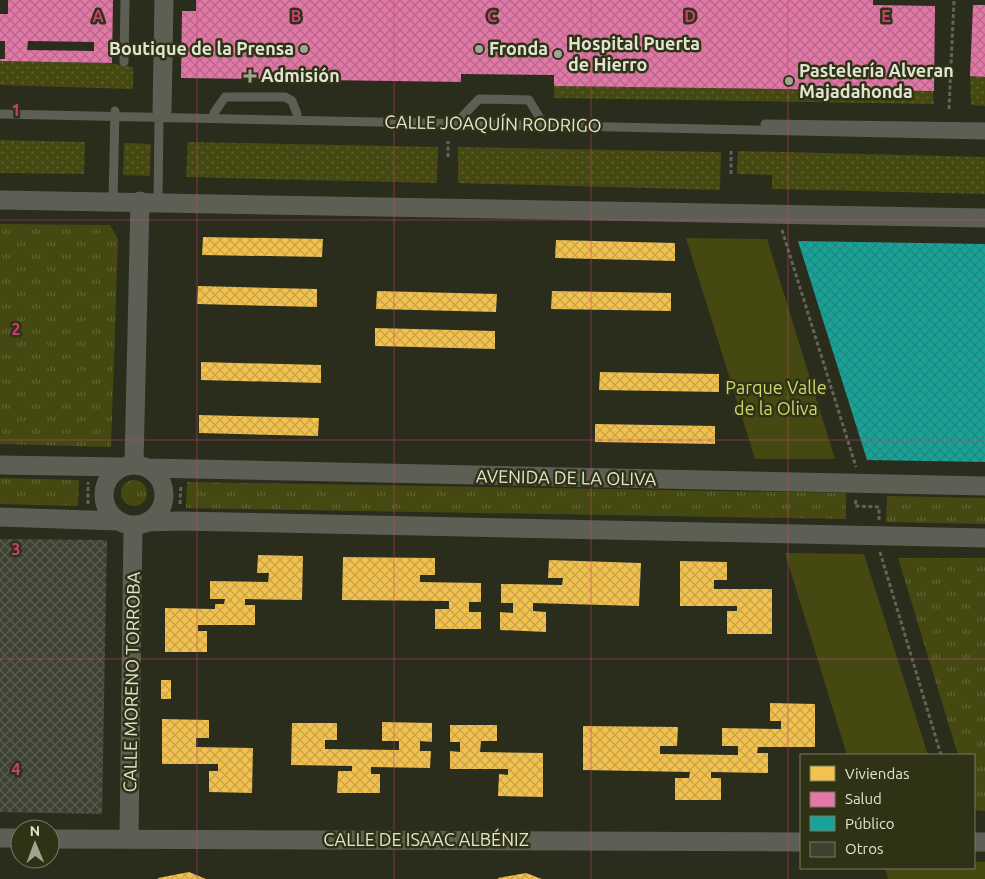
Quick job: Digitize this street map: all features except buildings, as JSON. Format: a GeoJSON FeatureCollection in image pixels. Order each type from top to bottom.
{"type":"FeatureCollection","features":[{"type":"Feature","properties":{"kind":"street"},"geometry":{"type":"LineString","coordinates":[[158,0],[158,113]]}},
{"type":"Feature","properties":{"kind":"street"},"geometry":{"type":"LineString","coordinates":[[158,113],[164,0]]}},
{"type":"Feature","properties":{"kind":"street"},"geometry":{"type":"LineString","coordinates":[[0,200],[985,218]]}},
{"type":"Feature","properties":{"kind":"street"},"geometry":{"type":"LineString","coordinates":[[134,466],[149,202]]}},
{"type":"Feature","properties":{"kind":"street","name":"AVENIDA DE LA OLIVA"},"geometry":{"type":"LineString","coordinates":[[0,465],[134,466],[181,469],[985,486]]}},
{"type":"Feature","properties":{"kind":"street"},"geometry":{"type":"LineString","coordinates":[[134,466],[160,479],[164,495],[160,511],[133,523],[107,510],[103,493],[108,477],[134,466]]}},
{"type":"Feature","properties":{"kind":"street"},"geometry":{"type":"LineString","coordinates":[[0,517],[133,523],[180,521],[985,538]]}},
{"type":"Feature","properties":{"kind":"street","name":"CALLE MORENO TORROBA"},"geometry":{"type":"LineString","coordinates":[[129,839],[133,523]]}},
{"type":"Feature","properties":{"kind":"street","name":"CALLE DE ISAAC ALBÉNIZ"},"geometry":{"type":"LineString","coordinates":[[60,839],[800,842]]}},
{"type":"Feature","properties":{"kind":"lane"},"geometry":{"type":"LineString","coordinates":[[124,62],[125,0]]}},
{"type":"Feature","properties":{"kind":"lane"},"geometry":{"type":"LineString","coordinates":[[214,113],[225,97],[285,97],[292,101],[297,114]]}},
{"type":"Feature","properties":{"kind":"lane"},"geometry":{"type":"LineString","coordinates":[[462,118],[479,99],[529,100],[541,120]]}},
{"type":"Feature","properties":{"kind":"lane","name":"CALLE JOAQUÍN RODRIGO"},"geometry":{"type":"LineString","coordinates":[[0,108],[115,113]]}},
{"type":"Feature","properties":{"kind":"lane"},"geometry":{"type":"LineString","coordinates":[[113,201],[115,113]]}},
{"type":"Feature","properties":{"kind":"lane"},"geometry":{"type":"LineString","coordinates":[[149,202],[158,113]]}},
{"type":"Feature","properties":{"kind":"lane","name":"CALLE JOAQUÍN RODRIGO"},"geometry":{"type":"LineString","coordinates":[[158,113],[985,135]]}},
{"type":"Feature","properties":{"kind":"lane","name":"CALLE JOAQUÍN RODRIGO"},"geometry":{"type":"LineString","coordinates":[[0,114],[297,114],[985,127]]}},
{"type":"Feature","properties":{"kind":"path"},"geometry":{"type":"LineString","coordinates":[[949,109],[954,0]]}},
{"type":"Feature","properties":{"kind":"path"},"geometry":{"type":"LineString","coordinates":[[448,141],[448,158]]}},
{"type":"Feature","properties":{"kind":"path"},"geometry":{"type":"LineString","coordinates":[[731,151],[731,174]]}},
{"type":"Feature","properties":{"kind":"path"},"geometry":{"type":"LineString","coordinates":[[782,230],[856,468]]}},
{"type":"Feature","properties":{"kind":"path"},"geometry":{"type":"LineString","coordinates":[[180,521],[181,469]]}},
{"type":"Feature","properties":{"kind":"path"},"geometry":{"type":"LineString","coordinates":[[88,479],[88,510]]}},
{"type":"Feature","properties":{"kind":"path"},"geometry":{"type":"LineString","coordinates":[[856,494],[855,506],[879,507],[879,520]]}},
{"type":"Feature","properties":{"kind":"path"},"geometry":{"type":"LineString","coordinates":[[880,551],[940,754]]}},
{"type":"Feature","properties":{"kind":"green space"},"geometry":{"type":"Polygon","coordinates":[[[0,61],[109,63],[133,67],[133,89],[0,85],[0,61]]]}},
{"type":"Feature","properties":{"kind":"green space"},"geometry":{"type":"Polygon","coordinates":[[[970,76],[985,77],[985,106],[971,105],[970,76]]]}},
{"type":"Feature","properties":{"kind":"green space"},"geometry":{"type":"Polygon","coordinates":[[[554,86],[933,91],[934,104],[554,98],[554,86]]]}},
{"type":"Feature","properties":{"kind":"green space"},"geometry":{"type":"Polygon","coordinates":[[[0,140],[85,142],[84,174],[0,173],[0,140]]]}},
{"type":"Feature","properties":{"kind":"green space"},"geometry":{"type":"Polygon","coordinates":[[[188,142],[438,147],[437,183],[186,177],[188,142]]]}},
{"type":"Feature","properties":{"kind":"green space"},"geometry":{"type":"Polygon","coordinates":[[[124,143],[151,144],[150,176],[123,175],[124,143]]]}},
{"type":"Feature","properties":{"kind":"green space"},"geometry":{"type":"Polygon","coordinates":[[[458,147],[721,152],[720,190],[458,183],[458,147]]]}},
{"type":"Feature","properties":{"kind":"green space"},"geometry":{"type":"Polygon","coordinates":[[[738,151],[985,157],[985,194],[772,189],[772,175],[737,174],[738,151]]]}},
{"type":"Feature","properties":{"kind":"green space"},"geometry":{"type":"Polygon","coordinates":[[[0,224],[110,225],[118,239],[111,447],[0,444],[0,224]]]}},
{"type":"Feature","properties":{"kind":"green space","name":"Parque Valle de la Oliva"},"geometry":{"type":"Polygon","coordinates":[[[686,238],[767,239],[835,459],[755,459],[686,238]]]}},
{"type":"Feature","properties":{"kind":"green space"},"geometry":{"type":"Polygon","coordinates":[[[0,478],[79,480],[78,506],[0,504],[0,478]]]}},
{"type":"Feature","properties":{"kind":"green space"},"geometry":{"type":"Polygon","coordinates":[[[134,480],[143,484],[147,493],[143,502],[134,506],[125,502],[121,493],[125,484],[134,480]]]}},
{"type":"Feature","properties":{"kind":"green space"},"geometry":{"type":"Polygon","coordinates":[[[187,482],[846,493],[846,519],[186,508],[187,482]]]}},
{"type":"Feature","properties":{"kind":"green space"},"geometry":{"type":"Polygon","coordinates":[[[887,496],[985,498],[985,524],[886,522],[887,496]]]}},
{"type":"Feature","properties":{"kind":"green space"},"geometry":{"type":"Polygon","coordinates":[[[785,553],[864,554],[928,754],[847,754],[785,553]]]}},
{"type":"Feature","properties":{"kind":"green space"},"geometry":{"type":"Polygon","coordinates":[[[898,558],[985,558],[985,811],[975,810],[975,754],[958,754],[898,558]]]}},
{"type":"Feature","properties":{"kind":"green space"},"geometry":{"type":"Polygon","coordinates":[[[975,862],[985,862],[985,879],[888,879],[885,869],[975,869],[975,862]]]}},
{"type":"Feature","properties":{"kind":"place","name":"Boutique de la Prensa"},"geometry":{"type":"Point","coordinates":[304,49]}},
{"type":"Feature","properties":{"kind":"place","name":"Fronda"},"geometry":{"type":"Point","coordinates":[479,49]}},
{"type":"Feature","properties":{"kind":"place","name":"Hospital Puerta de Hierro"},"geometry":{"type":"Point","coordinates":[558,54]}},
{"type":"Feature","properties":{"kind":"place","name":"Admisión"},"geometry":{"type":"Point","coordinates":[250,76]}},
{"type":"Feature","properties":{"kind":"place","name":"Pastelería Alveran Majadahonda"},"geometry":{"type":"Point","coordinates":[789,81]}}]}
